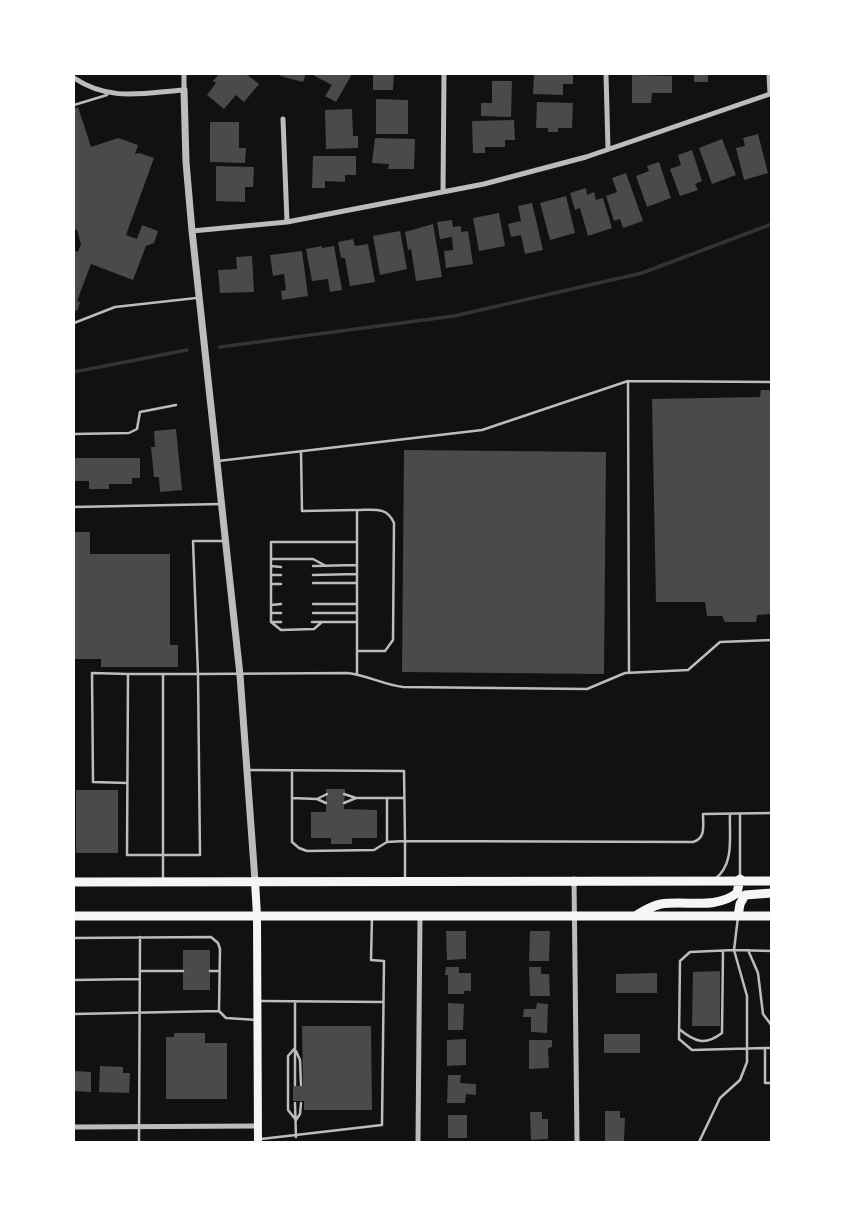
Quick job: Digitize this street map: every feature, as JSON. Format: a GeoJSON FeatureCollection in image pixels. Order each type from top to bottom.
{"type":"FeatureCollection","features":[{"type":"Feature","properties":{"kind":"main road"},"geometry":{"type":"LineString","coordinates":[[74,882],[574,879],[772,881]]}},
{"type":"Feature","properties":{"kind":"main road"},"geometry":{"type":"LineString","coordinates":[[634,916],[663,904],[707,903],[729,899],[737,893],[740,879]]}},
{"type":"Feature","properties":{"kind":"main road"},"geometry":{"type":"LineString","coordinates":[[255,881],[258,1141]]}},
{"type":"Feature","properties":{"kind":"main road"},"geometry":{"type":"LineString","coordinates":[[738,916],[744,895],[772,893]]}},
{"type":"Feature","properties":{"kind":"main road"},"geometry":{"type":"LineString","coordinates":[[74,916],[772,916]]}},
{"type":"Feature","properties":{"kind":"street"},"geometry":{"type":"LineString","coordinates":[[184,74],[186,162],[240,675],[255,881]]}},
{"type":"Feature","properties":{"kind":"street"},"geometry":{"type":"LineString","coordinates":[[443,192],[444,74]]}},
{"type":"Feature","properties":{"kind":"street"},"geometry":{"type":"LineString","coordinates":[[606,74],[608,149]]}},
{"type":"Feature","properties":{"kind":"street"},"geometry":{"type":"LineString","coordinates":[[192,230],[287,222],[497,180],[608,149],[770,94],[769,74]]}},
{"type":"Feature","properties":{"kind":"street"},"geometry":{"type":"LineString","coordinates":[[74,78],[107,94],[184,90]]}},
{"type":"Feature","properties":{"kind":"street"},"geometry":{"type":"LineString","coordinates":[[283,119],[287,222]]}},
{"type":"Feature","properties":{"kind":"street"},"geometry":{"type":"LineString","coordinates":[[574,879],[576,1143]]}},
{"type":"Feature","properties":{"kind":"street"},"geometry":{"type":"LineString","coordinates":[[418,1143],[420,915]]}},
{"type":"Feature","properties":{"kind":"street"},"geometry":{"type":"LineString","coordinates":[[74,1127],[258,1126]]}},
{"type":"Feature","properties":{"kind":"lane"},"geometry":{"type":"LineString","coordinates":[[74,106],[107,94]]}},
{"type":"Feature","properties":{"kind":"lane"},"geometry":{"type":"LineString","coordinates":[[74,323],[115,307],[199,298]]}},
{"type":"Feature","properties":{"kind":"lane"},"geometry":{"type":"LineString","coordinates":[[218,461],[482,430],[628,381],[772,382]]}},
{"type":"Feature","properties":{"kind":"lane"},"geometry":{"type":"LineString","coordinates":[[628,381],[629,672]]}},
{"type":"Feature","properties":{"kind":"lane"},"geometry":{"type":"LineString","coordinates":[[74,434],[129,433],[137,429],[140,412],[176,405]]}},
{"type":"Feature","properties":{"kind":"lane"},"geometry":{"type":"LineString","coordinates":[[302,452],[302,511],[384,510],[391,515],[394,523],[393,640],[385,651],[357,651]]}},
{"type":"Feature","properties":{"kind":"lane"},"geometry":{"type":"LineString","coordinates":[[74,508],[223,504]]}},
{"type":"Feature","properties":{"kind":"lane"},"geometry":{"type":"LineString","coordinates":[[357,510],[357,674]]}},
{"type":"Feature","properties":{"kind":"lane"},"geometry":{"type":"LineString","coordinates":[[128,674],[127,855],[200,855],[194,541],[226,541]]}},
{"type":"Feature","properties":{"kind":"lane"},"geometry":{"type":"LineString","coordinates":[[271,622],[271,542],[357,542]]}},
{"type":"Feature","properties":{"kind":"lane"},"geometry":{"type":"LineString","coordinates":[[271,559],[313,559],[326,566]]}},
{"type":"Feature","properties":{"kind":"lane"},"geometry":{"type":"LineString","coordinates":[[313,566],[357,565]]}},
{"type":"Feature","properties":{"kind":"lane"},"geometry":{"type":"LineString","coordinates":[[271,566],[281,566]]}},
{"type":"Feature","properties":{"kind":"lane"},"geometry":{"type":"LineString","coordinates":[[313,575],[357,574]]}},
{"type":"Feature","properties":{"kind":"lane"},"geometry":{"type":"LineString","coordinates":[[271,575],[281,575]]}},
{"type":"Feature","properties":{"kind":"lane"},"geometry":{"type":"LineString","coordinates":[[313,583],[357,583]]}},
{"type":"Feature","properties":{"kind":"lane"},"geometry":{"type":"LineString","coordinates":[[271,584],[281,584]]}},
{"type":"Feature","properties":{"kind":"lane"},"geometry":{"type":"LineString","coordinates":[[271,605],[281,604]]}},
{"type":"Feature","properties":{"kind":"lane"},"geometry":{"type":"LineString","coordinates":[[313,604],[357,604]]}},
{"type":"Feature","properties":{"kind":"lane"},"geometry":{"type":"LineString","coordinates":[[271,613],[281,613]]}},
{"type":"Feature","properties":{"kind":"lane"},"geometry":{"type":"LineString","coordinates":[[313,613],[357,613]]}},
{"type":"Feature","properties":{"kind":"lane"},"geometry":{"type":"LineString","coordinates":[[271,622],[281,622]]}},
{"type":"Feature","properties":{"kind":"lane"},"geometry":{"type":"LineString","coordinates":[[271,622],[281,630],[314,629],[322,622]]}},
{"type":"Feature","properties":{"kind":"lane"},"geometry":{"type":"LineString","coordinates":[[312,622],[357,622]]}},
{"type":"Feature","properties":{"kind":"lane"},"geometry":{"type":"LineString","coordinates":[[127,783],[93,782],[93,673],[357,674],[367,675],[390,686],[403,687],[587,689],[629,672],[688,670],[720,642],[772,640]]}},
{"type":"Feature","properties":{"kind":"lane"},"geometry":{"type":"LineString","coordinates":[[163,674],[163,881]]}},
{"type":"Feature","properties":{"kind":"lane"},"geometry":{"type":"LineString","coordinates":[[247,770],[404,771],[405,880]]}},
{"type":"Feature","properties":{"kind":"lane"},"geometry":{"type":"LineString","coordinates":[[292,771],[292,842],[307,851],[374,850],[387,842],[405,841],[693,842],[703,835],[703,814],[772,813]]}},
{"type":"Feature","properties":{"kind":"lane"},"geometry":{"type":"LineString","coordinates":[[317,799],[327,794]]}},
{"type":"Feature","properties":{"kind":"lane"},"geometry":{"type":"LineString","coordinates":[[344,794],[356,798],[405,798]]}},
{"type":"Feature","properties":{"kind":"lane"},"geometry":{"type":"LineString","coordinates":[[292,798],[317,799],[326,803]]}},
{"type":"Feature","properties":{"kind":"lane"},"geometry":{"type":"LineString","coordinates":[[344,803],[356,798]]}},
{"type":"Feature","properties":{"kind":"lane"},"geometry":{"type":"LineString","coordinates":[[387,798],[387,842]]}},
{"type":"Feature","properties":{"kind":"lane"},"geometry":{"type":"LineString","coordinates":[[713,880],[726,869],[729,858],[730,814]]}},
{"type":"Feature","properties":{"kind":"lane"},"geometry":{"type":"LineString","coordinates":[[740,814],[740,879]]}},
{"type":"Feature","properties":{"kind":"lane"},"geometry":{"type":"LineString","coordinates":[[258,1141],[382,1125],[384,961],[371,960],[372,915]]}},
{"type":"Feature","properties":{"kind":"lane"},"geometry":{"type":"LineString","coordinates":[[699,1143],[720,1098],[740,1080],[747,1062],[747,996],[734,950],[738,916]]}},
{"type":"Feature","properties":{"kind":"lane"},"geometry":{"type":"LineString","coordinates":[[139,1143],[140,937]]}},
{"type":"Feature","properties":{"kind":"lane"},"geometry":{"type":"LineString","coordinates":[[74,938],[211,937],[220,949],[219,1011],[226,1018],[257,1020]]}},
{"type":"Feature","properties":{"kind":"lane"},"geometry":{"type":"LineString","coordinates":[[748,950],[760,983],[763,1014],[772,1026]]}},
{"type":"Feature","properties":{"kind":"lane"},"geometry":{"type":"LineString","coordinates":[[679,1029],[693,1040],[712,1040],[722,1033],[723,951]]}},
{"type":"Feature","properties":{"kind":"lane"},"geometry":{"type":"LineString","coordinates":[[772,951],[690,952],[680,961],[679,1029],[679,1039],[692,1050],[772,1048]]}},
{"type":"Feature","properties":{"kind":"lane"},"geometry":{"type":"LineString","coordinates":[[140,971],[183,971]]}},
{"type":"Feature","properties":{"kind":"lane"},"geometry":{"type":"LineString","coordinates":[[210,971],[219,971]]}},
{"type":"Feature","properties":{"kind":"lane"},"geometry":{"type":"LineString","coordinates":[[74,979],[140,979]]}},
{"type":"Feature","properties":{"kind":"lane"},"geometry":{"type":"LineString","coordinates":[[257,1001],[383,1002]]}},
{"type":"Feature","properties":{"kind":"lane"},"geometry":{"type":"LineString","coordinates":[[295,1003],[295,1085]]}},
{"type":"Feature","properties":{"kind":"lane"},"geometry":{"type":"LineString","coordinates":[[74,1014],[219,1011]]}},
{"type":"Feature","properties":{"kind":"lane"},"geometry":{"type":"LineString","coordinates":[[295,1048],[300,1060],[301,1085]]}},
{"type":"Feature","properties":{"kind":"lane"},"geometry":{"type":"LineString","coordinates":[[295,1048],[288,1056],[288,1110],[296,1120]]}},
{"type":"Feature","properties":{"kind":"lane"},"geometry":{"type":"LineString","coordinates":[[765,1048],[765,1083],[772,1083]]}},
{"type":"Feature","properties":{"kind":"lane"},"geometry":{"type":"LineString","coordinates":[[295,1103],[296,1137]]}},
{"type":"Feature","properties":{"kind":"lane"},"geometry":{"type":"LineString","coordinates":[[296,1120],[300,1114],[301,1103]]}},
{"type":"Feature","properties":{"kind":"building"},"geometry":{"type":"Polygon","coordinates":[[[219,74],[246,74],[259,84],[244,102],[236,95],[224,109],[207,95],[219,74]]]}},
{"type":"Feature","properties":{"kind":"building"},"geometry":{"type":"Polygon","coordinates":[[[306,74],[303,82],[280,76],[306,74]]]}},
{"type":"Feature","properties":{"kind":"building"},"geometry":{"type":"Polygon","coordinates":[[[311,74],[352,74],[336,102],[325,96],[332,85],[311,74]]]}},
{"type":"Feature","properties":{"kind":"building"},"geometry":{"type":"Polygon","coordinates":[[[373,74],[394,74],[393,90],[373,90],[373,74]]]}},
{"type":"Feature","properties":{"kind":"building"},"geometry":{"type":"Polygon","coordinates":[[[534,74],[573,74],[573,84],[563,84],[563,95],[533,94],[534,74]]]}},
{"type":"Feature","properties":{"kind":"building"},"geometry":{"type":"Polygon","coordinates":[[[694,74],[708,74],[708,82],[694,82],[694,74]]]}},
{"type":"Feature","properties":{"kind":"building"},"geometry":{"type":"Polygon","coordinates":[[[632,75],[672,76],[672,93],[652,93],[651,103],[632,103],[632,75]]]}},
{"type":"Feature","properties":{"kind":"building"},"geometry":{"type":"Polygon","coordinates":[[[492,81],[512,81],[511,117],[481,116],[481,103],[492,103],[492,81]]]}},
{"type":"Feature","properties":{"kind":"building"},"geometry":{"type":"Polygon","coordinates":[[[376,99],[408,100],[408,134],[376,134],[376,99]]]}},
{"type":"Feature","properties":{"kind":"building"},"geometry":{"type":"Polygon","coordinates":[[[537,102],[573,103],[572,128],[558,128],[558,132],[548,132],[548,128],[536,128],[537,102]]]}},
{"type":"Feature","properties":{"kind":"building"},"geometry":{"type":"Polygon","coordinates":[[[78,107],[91,147],[118,138],[138,145],[135,154],[154,158],[126,235],[137,239],[142,225],[158,231],[154,243],[146,246],[133,280],[91,264],[77,301],[80,302],[77,311],[74,310],[74,250],[78,252],[81,244],[77,230],[74,229],[74,109],[78,107]]]}},
{"type":"Feature","properties":{"kind":"building"},"geometry":{"type":"Polygon","coordinates":[[[352,109],[353,136],[358,136],[358,148],[326,149],[325,110],[352,109]]]}},
{"type":"Feature","properties":{"kind":"building"},"geometry":{"type":"Polygon","coordinates":[[[514,120],[515,140],[505,140],[505,147],[485,147],[485,153],[473,153],[472,121],[514,120]]]}},
{"type":"Feature","properties":{"kind":"building"},"geometry":{"type":"Polygon","coordinates":[[[210,122],[239,122],[239,148],[246,148],[245,163],[210,162],[210,122]]]}},
{"type":"Feature","properties":{"kind":"building"},"geometry":{"type":"Polygon","coordinates":[[[758,134],[768,173],[744,180],[736,148],[745,146],[743,138],[758,134]]]}},
{"type":"Feature","properties":{"kind":"building"},"geometry":{"type":"Polygon","coordinates":[[[375,138],[415,139],[414,169],[388,169],[389,164],[372,163],[375,138]]]}},
{"type":"Feature","properties":{"kind":"building"},"geometry":{"type":"Polygon","coordinates":[[[722,139],[736,175],[712,184],[699,148],[722,139]]]}},
{"type":"Feature","properties":{"kind":"building"},"geometry":{"type":"Polygon","coordinates":[[[692,150],[702,181],[695,184],[698,190],[680,196],[670,169],[681,165],[678,155],[692,150]]]}},
{"type":"Feature","properties":{"kind":"building"},"geometry":{"type":"Polygon","coordinates":[[[313,156],[356,156],[356,175],[345,175],[345,182],[325,181],[325,188],[312,188],[313,156]]]}},
{"type":"Feature","properties":{"kind":"building"},"geometry":{"type":"Polygon","coordinates":[[[659,162],[671,198],[647,207],[636,176],[649,171],[647,166],[659,162]]]}},
{"type":"Feature","properties":{"kind":"building"},"geometry":{"type":"Polygon","coordinates":[[[216,166],[254,167],[253,187],[245,187],[245,202],[216,201],[216,166]]]}},
{"type":"Feature","properties":{"kind":"building"},"geometry":{"type":"Polygon","coordinates":[[[626,173],[643,221],[623,228],[620,219],[614,221],[606,196],[617,192],[612,178],[626,173]]]}},
{"type":"Feature","properties":{"kind":"building"},"geometry":{"type":"Polygon","coordinates":[[[586,188],[587,195],[594,192],[596,200],[603,198],[612,228],[588,236],[580,208],[575,210],[570,193],[586,188]]]}},
{"type":"Feature","properties":{"kind":"building"},"geometry":{"type":"Polygon","coordinates":[[[566,196],[575,233],[550,240],[540,203],[566,196]]]}},
{"type":"Feature","properties":{"kind":"building"},"geometry":{"type":"Polygon","coordinates":[[[532,203],[543,250],[525,254],[521,235],[511,237],[508,224],[521,221],[518,206],[532,203]]]}},
{"type":"Feature","properties":{"kind":"building"},"geometry":{"type":"Polygon","coordinates":[[[499,213],[505,246],[479,251],[473,218],[499,213]]]}},
{"type":"Feature","properties":{"kind":"building"},"geometry":{"type":"Polygon","coordinates":[[[452,220],[453,227],[461,226],[461,232],[468,231],[473,264],[446,268],[444,251],[453,250],[452,237],[440,239],[437,222],[452,220]]]}},
{"type":"Feature","properties":{"kind":"building"},"geometry":{"type":"Polygon","coordinates":[[[433,224],[442,277],[416,281],[411,249],[408,250],[405,232],[433,224]]]}},
{"type":"Feature","properties":{"kind":"building"},"geometry":{"type":"Polygon","coordinates":[[[400,231],[407,269],[380,275],[373,236],[400,231]]]}},
{"type":"Feature","properties":{"kind":"building"},"geometry":{"type":"Polygon","coordinates":[[[353,239],[355,246],[368,244],[375,282],[350,286],[345,258],[341,258],[338,242],[353,239]]]}},
{"type":"Feature","properties":{"kind":"building"},"geometry":{"type":"Polygon","coordinates":[[[334,246],[342,290],[330,292],[328,279],[312,281],[306,249],[334,246]]]}},
{"type":"Feature","properties":{"kind":"building"},"geometry":{"type":"Polygon","coordinates":[[[302,251],[308,296],[282,300],[281,291],[286,290],[284,274],[273,276],[270,255],[302,251]]]}},
{"type":"Feature","properties":{"kind":"building"},"geometry":{"type":"Polygon","coordinates":[[[252,256],[254,292],[220,293],[218,270],[237,269],[236,257],[252,256]]]}},
{"type":"Feature","properties":{"kind":"building"},"geometry":{"type":"Polygon","coordinates":[[[761,390],[772,390],[772,614],[757,615],[756,622],[725,622],[722,616],[707,616],[705,602],[656,602],[652,399],[760,397],[761,390]]]}},
{"type":"Feature","properties":{"kind":"building"},"geometry":{"type":"Polygon","coordinates":[[[176,429],[182,490],[160,492],[159,477],[154,477],[151,447],[155,447],[154,431],[176,429]]]}},
{"type":"Feature","properties":{"kind":"building"},"geometry":{"type":"Polygon","coordinates":[[[404,450],[606,452],[604,674],[402,672],[404,450]]]}},
{"type":"Feature","properties":{"kind":"building"},"geometry":{"type":"Polygon","coordinates":[[[74,458],[140,458],[140,478],[132,478],[132,484],[109,484],[109,489],[89,489],[89,481],[74,481],[74,458]]]}},
{"type":"Feature","properties":{"kind":"building"},"geometry":{"type":"Polygon","coordinates":[[[74,532],[90,532],[90,554],[170,554],[170,645],[178,645],[178,667],[101,667],[101,659],[74,659],[74,532]]]}},
{"type":"Feature","properties":{"kind":"building"},"geometry":{"type":"Polygon","coordinates":[[[326,789],[345,789],[344,809],[377,810],[377,838],[352,838],[352,844],[331,844],[331,838],[311,838],[311,812],[326,812],[326,789]]]}},
{"type":"Feature","properties":{"kind":"building"},"geometry":{"type":"Polygon","coordinates":[[[76,790],[118,790],[118,853],[76,853],[76,790]]]}},
{"type":"Feature","properties":{"kind":"building"},"geometry":{"type":"Polygon","coordinates":[[[446,931],[466,931],[466,959],[447,960],[446,931]]]}},
{"type":"Feature","properties":{"kind":"building"},"geometry":{"type":"Polygon","coordinates":[[[530,931],[550,931],[549,961],[529,961],[530,931]]]}},
{"type":"Feature","properties":{"kind":"building"},"geometry":{"type":"Polygon","coordinates":[[[183,950],[210,950],[210,990],[183,990],[183,950]]]}},
{"type":"Feature","properties":{"kind":"building"},"geometry":{"type":"Polygon","coordinates":[[[446,967],[459,967],[459,973],[471,973],[471,991],[448,994],[446,967]]]}},
{"type":"Feature","properties":{"kind":"building"},"geometry":{"type":"Polygon","coordinates":[[[529,967],[541,967],[541,974],[549,974],[550,996],[530,996],[529,967]]]}},
{"type":"Feature","properties":{"kind":"building"},"geometry":{"type":"Polygon","coordinates":[[[720,971],[720,1026],[692,1026],[693,972],[720,971]]]}},
{"type":"Feature","properties":{"kind":"building"},"geometry":{"type":"Polygon","coordinates":[[[657,973],[657,993],[616,993],[616,974],[657,973]]]}},
{"type":"Feature","properties":{"kind":"building"},"geometry":{"type":"Polygon","coordinates":[[[448,1003],[464,1004],[463,1030],[448,1030],[448,1003]]]}},
{"type":"Feature","properties":{"kind":"building"},"geometry":{"type":"Polygon","coordinates":[[[537,1003],[548,1004],[547,1033],[531,1032],[531,1017],[523,1017],[524,1009],[536,1009],[537,1003]]]}},
{"type":"Feature","properties":{"kind":"building"},"geometry":{"type":"Polygon","coordinates":[[[302,1026],[371,1026],[372,1110],[304,1110],[304,1101],[293,1101],[293,1086],[303,1086],[302,1026]]]}},
{"type":"Feature","properties":{"kind":"building"},"geometry":{"type":"Polygon","coordinates":[[[174,1033],[205,1033],[205,1043],[227,1043],[227,1099],[166,1099],[166,1037],[174,1037],[174,1033]]]}},
{"type":"Feature","properties":{"kind":"building"},"geometry":{"type":"Polygon","coordinates":[[[604,1034],[640,1034],[640,1053],[604,1053],[604,1034]]]}},
{"type":"Feature","properties":{"kind":"building"},"geometry":{"type":"Polygon","coordinates":[[[466,1039],[466,1065],[447,1066],[447,1040],[466,1039]]]}},
{"type":"Feature","properties":{"kind":"building"},"geometry":{"type":"Polygon","coordinates":[[[529,1040],[552,1040],[552,1047],[548,1048],[549,1068],[529,1069],[529,1040]]]}},
{"type":"Feature","properties":{"kind":"building"},"geometry":{"type":"Polygon","coordinates":[[[100,1066],[123,1067],[123,1073],[130,1073],[129,1093],[99,1092],[100,1066]]]}},
{"type":"Feature","properties":{"kind":"building"},"geometry":{"type":"Polygon","coordinates":[[[74,1071],[91,1072],[91,1092],[74,1091],[74,1071]]]}},
{"type":"Feature","properties":{"kind":"building"},"geometry":{"type":"Polygon","coordinates":[[[448,1075],[461,1075],[460,1083],[476,1084],[476,1095],[466,1094],[465,1103],[447,1103],[448,1075]]]}},
{"type":"Feature","properties":{"kind":"building"},"geometry":{"type":"Polygon","coordinates":[[[605,1111],[620,1111],[620,1118],[625,1118],[624,1141],[605,1141],[605,1111]]]}},
{"type":"Feature","properties":{"kind":"building"},"geometry":{"type":"Polygon","coordinates":[[[530,1112],[542,1112],[542,1119],[548,1119],[548,1139],[531,1140],[530,1112]]]}},
{"type":"Feature","properties":{"kind":"building"},"geometry":{"type":"Polygon","coordinates":[[[448,1115],[467,1115],[467,1138],[448,1138],[448,1115]]]}},
{"type":"Feature","properties":{"kind":"waterway"},"geometry":{"type":"LineString","coordinates":[[220,347],[454,316],[642,273],[772,224]]}},
{"type":"Feature","properties":{"kind":"waterway"},"geometry":{"type":"LineString","coordinates":[[74,372],[187,350]]}}]}
